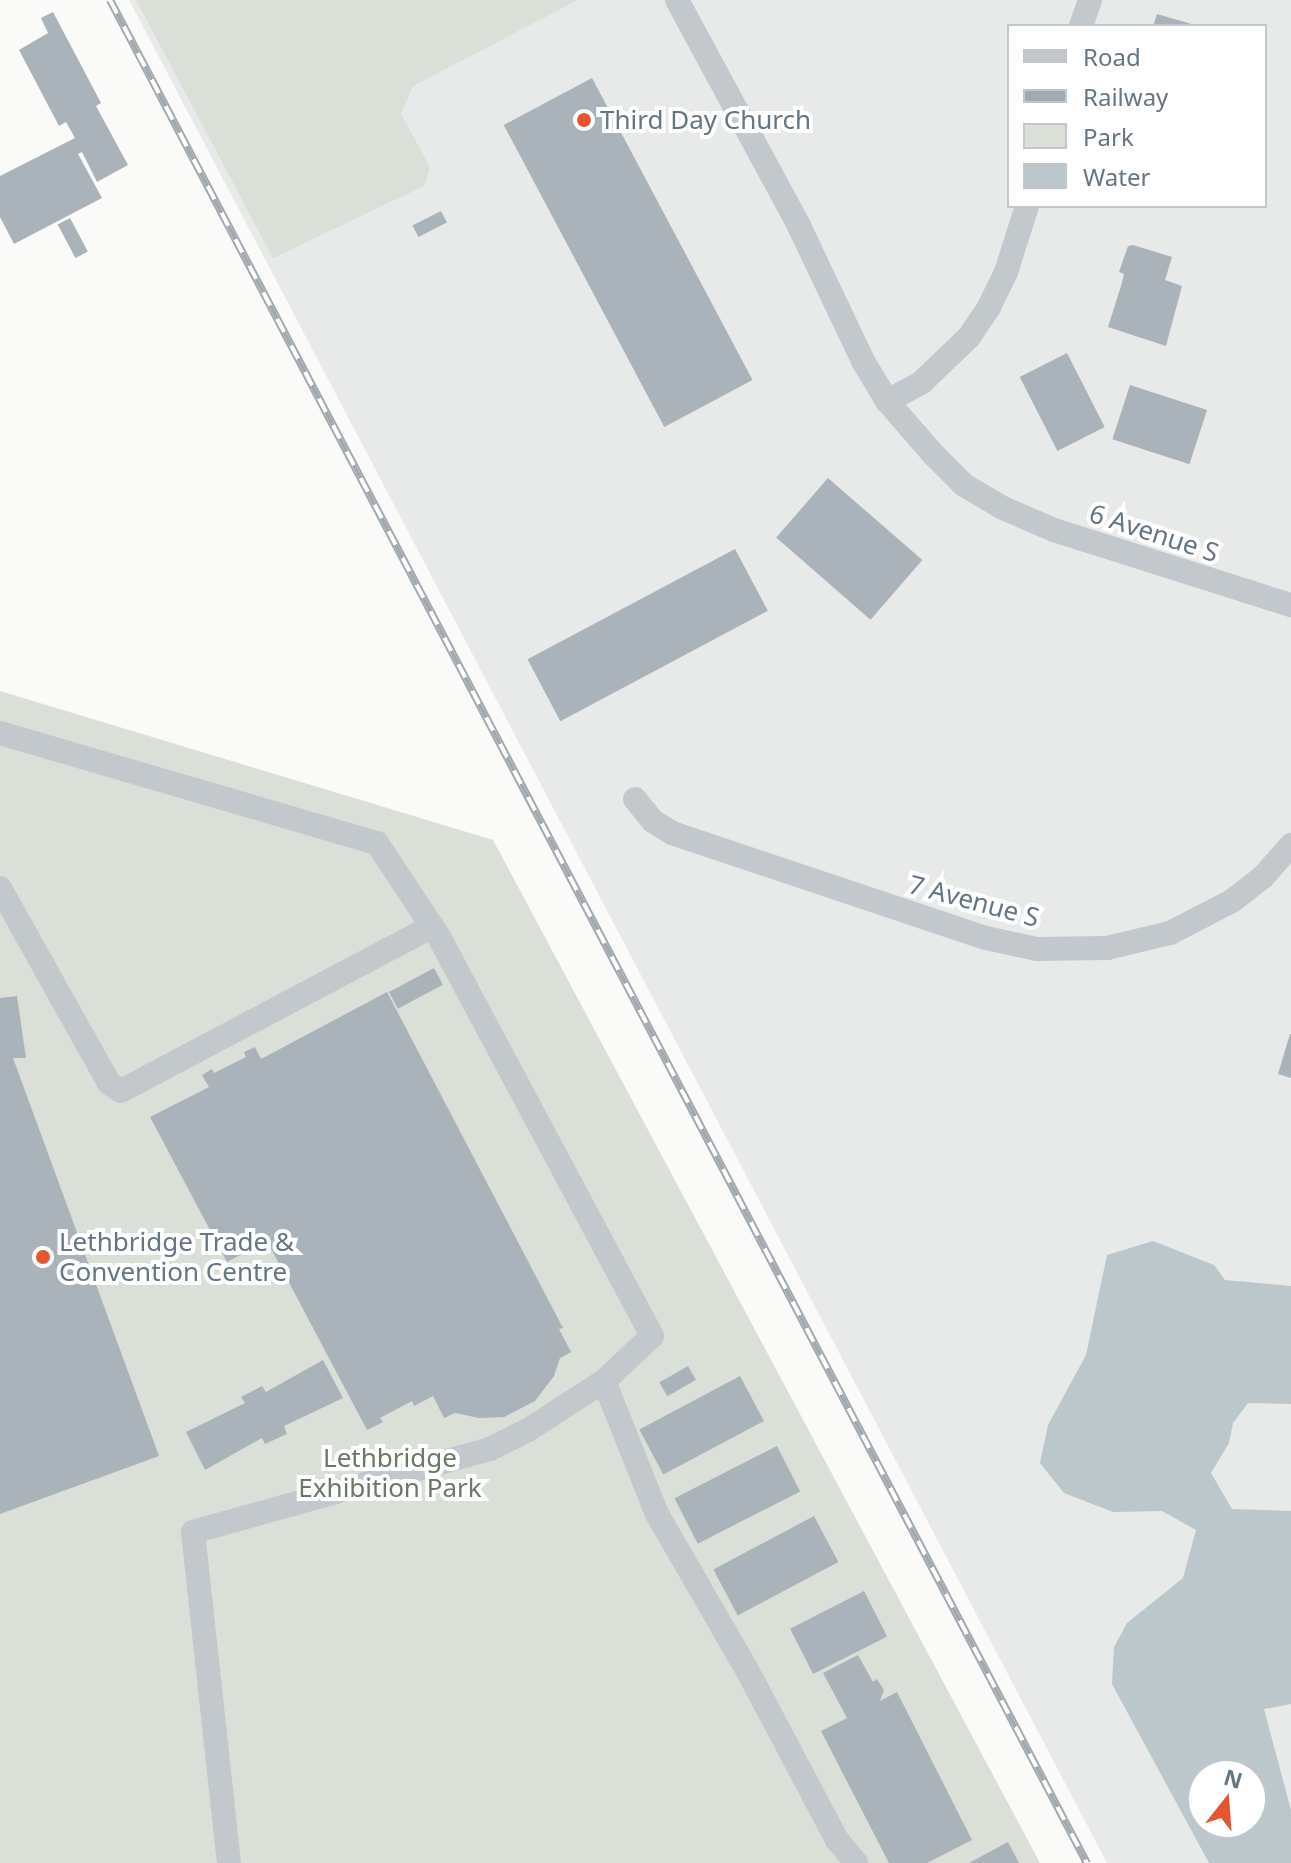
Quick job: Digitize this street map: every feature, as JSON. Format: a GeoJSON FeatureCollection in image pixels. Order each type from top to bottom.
{"type":"FeatureCollection","features":[{"type":"Feature","properties":{"kind":"street","name":"6 Avenue S"},"geometry":{"type":"LineString","coordinates":[[677,0],[799,226],[863,361],[887,401],[964,485],[1003,508],[1077,538],[1291,605]]}},
{"type":"Feature","properties":{"kind":"street"},"geometry":{"type":"LineString","coordinates":[[1082,24],[1090,0]]}},
{"type":"Feature","properties":{"kind":"street"},"geometry":{"type":"LineString","coordinates":[[887,401],[922,382],[969,337],[989,307],[1006,272],[1026,208]]}},
{"type":"Feature","properties":{"kind":"street"},"geometry":{"type":"LineString","coordinates":[[0,733],[377,843],[432,926],[652,1336],[604,1381],[528,1430],[490,1449],[193,1532],[229,1863]]}},
{"type":"Feature","properties":{"kind":"street","name":"7 Avenue S"},"geometry":{"type":"LineString","coordinates":[[635,799],[653,821],[672,833],[986,938],[1037,949],[1107,948],[1170,933],[1232,901],[1263,877],[1291,845]]}},
{"type":"Feature","properties":{"kind":"street"},"geometry":{"type":"LineString","coordinates":[[0,888],[109,1083],[121,1091],[432,926]]}},
{"type":"Feature","properties":{"kind":"street"},"geometry":{"type":"LineString","coordinates":[[604,1381],[657,1514],[746,1668],[837,1840],[856,1863]]}},
{"type":"Feature","properties":{"kind":"shaded area"},"geometry":{"type":"Polygon","coordinates":[[[129,0],[1291,0],[1291,1863],[1107,1863],[129,0]]]}},
{"type":"Feature","properties":{"kind":"green space"},"geometry":{"type":"Polygon","coordinates":[[[136,0],[578,0],[413,86],[401,114],[430,167],[424,186],[273,258],[136,0]]]}},
{"type":"Feature","properties":{"kind":"green space","name":"Lethbridge Exhibition Park"},"geometry":{"type":"Polygon","coordinates":[[[0,691],[493,840],[1040,1863],[0,1863],[0,691]]]}},
{"type":"Feature","properties":{"kind":"water"},"geometry":{"type":"Polygon","coordinates":[[[1153,1241],[1214,1265],[1225,1280],[1291,1286],[1291,1404],[1248,1403],[1233,1423],[1229,1443],[1211,1473],[1232,1509],[1291,1511],[1291,1704],[1264,1709],[1291,1810],[1291,1863],[1209,1863],[1196,1839],[1267,1839],[1267,1759],[1187,1759],[1187,1822],[1112,1684],[1114,1647],[1127,1623],[1183,1578],[1196,1530],[1162,1511],[1113,1512],[1064,1493],[1040,1463],[1048,1425],[1086,1355],[1107,1255],[1153,1241]]]}},
{"type":"Feature","properties":{"kind":"building"},"geometry":{"type":"Polygon","coordinates":[[[53,12],[101,103],[96,106],[128,165],[97,182],[82,152],[78,154],[102,198],[14,244],[0,217],[0,176],[75,138],[66,122],[59,126],[19,50],[48,33],[41,18],[53,12]]]}},
{"type":"Feature","properties":{"kind":"building"},"geometry":{"type":"Polygon","coordinates":[[[1157,14],[1192,24],[1154,24],[1157,14]]]}},
{"type":"Feature","properties":{"kind":"building"},"geometry":{"type":"Polygon","coordinates":[[[592,78],[753,380],[664,427],[504,125],[592,78]]]}},
{"type":"Feature","properties":{"kind":"building"},"geometry":{"type":"Polygon","coordinates":[[[441,211],[447,223],[418,237],[412,226],[441,211]]]}},
{"type":"Feature","properties":{"kind":"building"},"geometry":{"type":"Polygon","coordinates":[[[70,218],[88,252],[75,258],[58,225],[70,218]]]}},
{"type":"Feature","properties":{"kind":"building"},"geometry":{"type":"Polygon","coordinates":[[[1128,246],[1172,257],[1165,280],[1182,286],[1166,346],[1108,327],[1124,274],[1119,272],[1128,246]]]}},
{"type":"Feature","properties":{"kind":"building"},"geometry":{"type":"Polygon","coordinates":[[[1067,353],[1105,427],[1057,451],[1020,377],[1067,353]]]}},
{"type":"Feature","properties":{"kind":"building"},"geometry":{"type":"Polygon","coordinates":[[[1130,385],[1207,410],[1189,464],[1112,439],[1130,385]]]}},
{"type":"Feature","properties":{"kind":"building"},"geometry":{"type":"Polygon","coordinates":[[[828,478],[922,560],[871,620],[776,538],[828,478]]]}},
{"type":"Feature","properties":{"kind":"building"},"geometry":{"type":"Polygon","coordinates":[[[735,549],[768,611],[560,721],[528,659],[735,549]]]}},
{"type":"Feature","properties":{"kind":"building"},"geometry":{"type":"Polygon","coordinates":[[[434,968],[443,985],[398,1009],[389,992],[434,968]]]}},
{"type":"Feature","properties":{"kind":"building"},"geometry":{"type":"Polygon","coordinates":[[[387,992],[563,1328],[559,1329],[571,1352],[560,1358],[554,1376],[535,1401],[504,1417],[479,1418],[455,1413],[444,1418],[433,1396],[414,1406],[412,1401],[380,1418],[383,1422],[367,1430],[267,1241],[227,1262],[150,1117],[209,1087],[202,1075],[212,1069],[214,1073],[246,1057],[244,1052],[255,1047],[261,1059],[387,992]]]}},
{"type":"Feature","properties":{"kind":"building","name":"Lethbridge Trade & Convention Centre"},"geometry":{"type":"Polygon","coordinates":[[[17,996],[26,1058],[13,1058],[159,1456],[0,1514],[0,998],[17,996]]]}},
{"type":"Feature","properties":{"kind":"building"},"geometry":{"type":"Polygon","coordinates":[[[1291,1034],[1291,1078],[1278,1074],[1291,1034]]]}},
{"type":"Feature","properties":{"kind":"building"},"geometry":{"type":"Polygon","coordinates":[[[323,1360],[343,1398],[284,1426],[287,1434],[265,1444],[262,1438],[205,1470],[186,1432],[245,1403],[241,1397],[262,1386],[266,1392],[323,1360]]]}},
{"type":"Feature","properties":{"kind":"building"},"geometry":{"type":"Polygon","coordinates":[[[688,1366],[696,1380],[667,1396],[659,1382],[688,1366]]]}},
{"type":"Feature","properties":{"kind":"building"},"geometry":{"type":"Polygon","coordinates":[[[740,1376],[764,1421],[663,1475],[639,1430],[740,1376]]]}},
{"type":"Feature","properties":{"kind":"building"},"geometry":{"type":"Polygon","coordinates":[[[777,1446],[800,1491],[698,1544],[675,1498],[777,1446]]]}},
{"type":"Feature","properties":{"kind":"building"},"geometry":{"type":"Polygon","coordinates":[[[814,1516],[838,1562],[738,1615],[713,1570],[814,1516]]]}},
{"type":"Feature","properties":{"kind":"building"},"geometry":{"type":"Polygon","coordinates":[[[864,1591],[887,1636],[813,1674],[790,1629],[864,1591]]]}},
{"type":"Feature","properties":{"kind":"building"},"geometry":{"type":"Polygon","coordinates":[[[858,1655],[873,1682],[877,1679],[884,1690],[880,1701],[897,1692],[972,1840],[927,1863],[889,1863],[821,1731],[847,1718],[823,1673],[858,1655]]]}},
{"type":"Feature","properties":{"kind":"building"},"geometry":{"type":"Polygon","coordinates":[[[1008,1842],[1019,1863],[969,1863],[1008,1842]]]}},
{"type":"Feature","properties":{"kind":"railway"},"geometry":{"type":"LineString","coordinates":[[110,0],[1087,1863]]}},
{"type":"Feature","properties":{"kind":"place","name":"Third Day Church"},"geometry":{"type":"Point","coordinates":[584,120]}},
{"type":"Feature","properties":{"kind":"place","name":"Lethbridge Trade & Convention Centre"},"geometry":{"type":"Point","coordinates":[43,1257]}}]}
